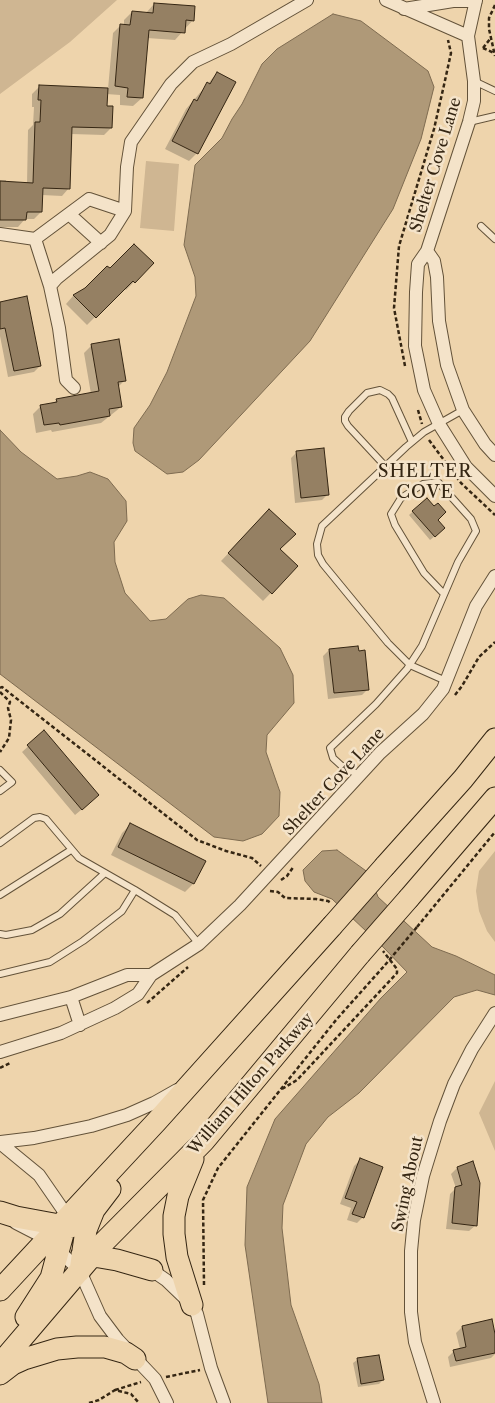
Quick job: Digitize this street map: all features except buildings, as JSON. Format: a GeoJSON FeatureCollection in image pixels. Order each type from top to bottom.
{"type":"FeatureCollection","features":[{"type":"Feature","properties":{"kind":"highway"},"geometry":{"type":"LineString","coordinates":[[0,1290],[24,1264],[64,1231],[194,1080],[464,779],[495,740]]}},
{"type":"Feature","properties":{"kind":"highway","name":"William Hilton Parkway"},"geometry":{"type":"LineString","coordinates":[[0,1364],[90,1256],[204,1141],[360,954],[495,798]]}},
{"type":"Feature","properties":{"kind":"highway"},"geometry":{"type":"LineString","coordinates":[[198,1298],[177,1257],[174,1216],[184,1179],[192,1160],[204,1141]]}},
{"type":"Feature","properties":{"kind":"highway"},"geometry":{"type":"LineString","coordinates":[[0,1214],[64,1231],[90,1256],[117,1260],[152,1270]]}},
{"type":"Feature","properties":{"kind":"highway"},"geometry":{"type":"LineString","coordinates":[[64,1231],[130,1215]]}},
{"type":"Feature","properties":{"kind":"highway"},"geometry":{"type":"LineString","coordinates":[[0,1355],[51,1278],[64,1231]]}},
{"type":"Feature","properties":{"kind":"highway"},"geometry":{"type":"LineString","coordinates":[[0,1374],[13,1364],[24,1359],[57,1349],[77,1346],[105,1347],[126,1353],[135,1359]]}},
{"type":"Feature","properties":{"kind":"street"},"geometry":{"type":"LineString","coordinates":[[50,286],[57,278],[110,235],[125,211],[127,167],[131,142],[171,84],[193,62],[231,44],[307,0]]}},
{"type":"Feature","properties":{"kind":"street"},"geometry":{"type":"LineString","coordinates":[[386,0],[468,36]]}},
{"type":"Feature","properties":{"kind":"street"},"geometry":{"type":"LineString","coordinates":[[404,8],[453,1],[476,0]]}},
{"type":"Feature","properties":{"kind":"street","name":"Shelter Cove Lane"},"geometry":{"type":"LineString","coordinates":[[476,0],[468,36],[474,81],[474,101],[469,122],[427,251],[418,264],[415,346],[424,390],[439,424],[466,467],[495,496]]}},
{"type":"Feature","properties":{"kind":"street"},"geometry":{"type":"LineString","coordinates":[[0,234],[35,239],[89,199],[125,211]]}},
{"type":"Feature","properties":{"kind":"street"},"geometry":{"type":"LineString","coordinates":[[69,214],[101,243]]}},
{"type":"Feature","properties":{"kind":"street"},"geometry":{"type":"LineString","coordinates":[[35,239],[50,286],[59,328],[66,380],[74,388]]}},
{"type":"Feature","properties":{"kind":"street","name":"Shelter Cove Lane"},"geometry":{"type":"LineString","coordinates":[[427,251],[434,261],[437,277],[438,322],[447,364],[463,410],[484,444],[495,455]]}},
{"type":"Feature","properties":{"kind":"street","name":"Shelter Cove Lane"},"geometry":{"type":"LineString","coordinates":[[0,1052],[80,1025],[138,994],[151,975],[199,944],[265,878],[380,753],[424,714],[443,689],[476,606],[495,576]]}},
{"type":"Feature","properties":{"kind":"street"},"geometry":{"type":"LineString","coordinates":[[0,1015],[70,997],[127,975],[151,975]]}},
{"type":"Feature","properties":{"kind":"street"},"geometry":{"type":"LineString","coordinates":[[70,997],[80,1025]]}},
{"type":"Feature","properties":{"kind":"street","name":"Swing About"},"geometry":{"type":"LineString","coordinates":[[434,1403],[422,1370],[415,1342],[411,1312],[411,1250],[414,1220],[424,1176],[440,1121],[454,1084],[472,1049],[495,1014]]}},
{"type":"Feature","properties":{"kind":"street"},"geometry":{"type":"LineString","coordinates":[[0,1142],[34,1138],[91,1126],[127,1115],[154,1104],[194,1080]]}},
{"type":"Feature","properties":{"kind":"street"},"geometry":{"type":"LineString","coordinates":[[0,1142],[39,1176],[64,1231],[90,1256],[100,1316],[118,1340],[155,1380],[166,1403]]}},
{"type":"Feature","properties":{"kind":"street"},"geometry":{"type":"LineString","coordinates":[[152,1270],[198,1298],[201,1324],[211,1368],[224,1403]]}},
{"type":"Feature","properties":{"kind":"lane"},"geometry":{"type":"LineString","coordinates":[[474,81],[495,91]]}},
{"type":"Feature","properties":{"kind":"lane"},"geometry":{"type":"LineString","coordinates":[[469,122],[495,116]]}},
{"type":"Feature","properties":{"kind":"lane"},"geometry":{"type":"LineString","coordinates":[[481,226],[495,239]]}},
{"type":"Feature","properties":{"kind":"lane"},"geometry":{"type":"LineString","coordinates":[[386,467],[345,421],[345,417],[367,393],[380,390],[392,398],[412,442]]}},
{"type":"Feature","properties":{"kind":"lane"},"geometry":{"type":"LineString","coordinates":[[446,681],[410,665],[388,643],[323,564],[318,555],[317,544],[322,526],[412,442],[424,432],[463,410]]}},
{"type":"Feature","properties":{"kind":"lane"},"geometry":{"type":"LineString","coordinates":[[360,775],[344,768],[333,758],[330,748],[376,704],[410,665],[422,646],[458,562],[476,530],[471,520],[438,482],[423,484],[401,498],[391,514],[395,525],[424,573],[444,594]]}},
{"type":"Feature","properties":{"kind":"lane"},"geometry":{"type":"LineString","coordinates":[[0,770],[12,782],[0,791]]}},
{"type":"Feature","properties":{"kind":"lane"},"geometry":{"type":"LineString","coordinates":[[0,843],[34,818],[46,819],[79,858],[175,915],[199,944]]}},
{"type":"Feature","properties":{"kind":"lane"},"geometry":{"type":"LineString","coordinates":[[0,895],[71,850]]}},
{"type":"Feature","properties":{"kind":"lane"},"geometry":{"type":"LineString","coordinates":[[0,934],[6,935],[32,930],[60,914],[105,873]]}},
{"type":"Feature","properties":{"kind":"lane"},"geometry":{"type":"LineString","coordinates":[[0,974],[50,962],[83,941],[122,910],[135,890]]}},
{"type":"Feature","properties":{"kind":"path"},"geometry":{"type":"LineString","coordinates":[[495,5],[489,18],[490,39],[495,55]]}},
{"type":"Feature","properties":{"kind":"path"},"geometry":{"type":"LineString","coordinates":[[447,33],[451,53],[456,52]]}},
{"type":"Feature","properties":{"kind":"path"},"geometry":{"type":"LineString","coordinates":[[490,39],[483,48],[495,55]]}},
{"type":"Feature","properties":{"kind":"path"},"geometry":{"type":"LineString","coordinates":[[0,688],[2,687],[197,840],[252,858],[262,867],[268,889],[272,892],[278,892],[285,898],[328,901]]}},
{"type":"Feature","properties":{"kind":"path"},"geometry":{"type":"LineString","coordinates":[[0,692],[10,702],[8,708],[11,720],[9,738],[0,752]]}},
{"type":"Feature","properties":{"kind":"path"},"geometry":{"type":"LineString","coordinates":[[198,1298],[203,1200],[218,1168],[336,1020],[417,927],[495,832]]}},
{"type":"Feature","properties":{"kind":"path"},"geometry":{"type":"LineString","coordinates":[[282,1088],[297,1080],[397,973],[397,969]]}},
{"type":"Feature","properties":{"kind":"path"},"geometry":{"type":"LineString","coordinates":[[89,1403],[99,1400],[115,1390],[131,1394],[139,1403]]}},
{"type":"Feature","properties":{"kind":"shaded area"},"geometry":{"type":"Polygon","coordinates":[[[0,0],[117,0],[70,42],[0,94],[0,0]]]}},
{"type":"Feature","properties":{"kind":"shaded area"},"geometry":{"type":"Polygon","coordinates":[[[333,14],[361,21],[428,71],[434,87],[421,139],[393,209],[310,341],[199,460],[183,472],[167,474],[135,451],[133,443],[134,428],[150,405],[167,372],[196,296],[195,277],[184,245],[195,165],[222,138],[262,64],[277,49],[333,14]]]}},
{"type":"Feature","properties":{"kind":"shaded area"},"geometry":{"type":"Polygon","coordinates":[[[146,161],[179,164],[174,231],[140,228],[146,161]]]}},
{"type":"Feature","properties":{"kind":"shaded area"},"geometry":{"type":"Polygon","coordinates":[[[0,430],[21,452],[57,479],[90,472],[108,479],[126,501],[127,521],[114,542],[115,562],[125,593],[150,621],[166,619],[188,599],[201,595],[224,598],[280,648],[293,675],[294,703],[267,735],[266,752],[280,792],[279,816],[262,834],[243,841],[214,837],[0,674],[0,430]]]}},
{"type":"Feature","properties":{"kind":"shaded area"},"geometry":{"type":"Polygon","coordinates":[[[337,850],[369,873],[378,897],[432,947],[456,956],[495,975],[495,995],[477,990],[454,997],[359,1093],[328,1117],[306,1144],[283,1205],[282,1228],[291,1305],[319,1384],[322,1403],[268,1403],[245,1245],[247,1187],[275,1119],[381,998],[407,972],[332,899],[314,892],[305,881],[303,870],[322,851],[337,850]]]}},
{"type":"Feature","properties":{"kind":"shaded area"},"geometry":{"type":"Polygon","coordinates":[[[495,851],[495,942],[487,931],[479,911],[476,891],[479,871],[495,851]]]}},
{"type":"Feature","properties":{"kind":"shaded area"},"geometry":{"type":"Polygon","coordinates":[[[495,1081],[495,1151],[479,1113],[495,1081]]]}},
{"type":"Feature","properties":{"kind":"district","name":"SHELTER COVE"},"geometry":{"type":"Point","coordinates":[425,482]}}]}
